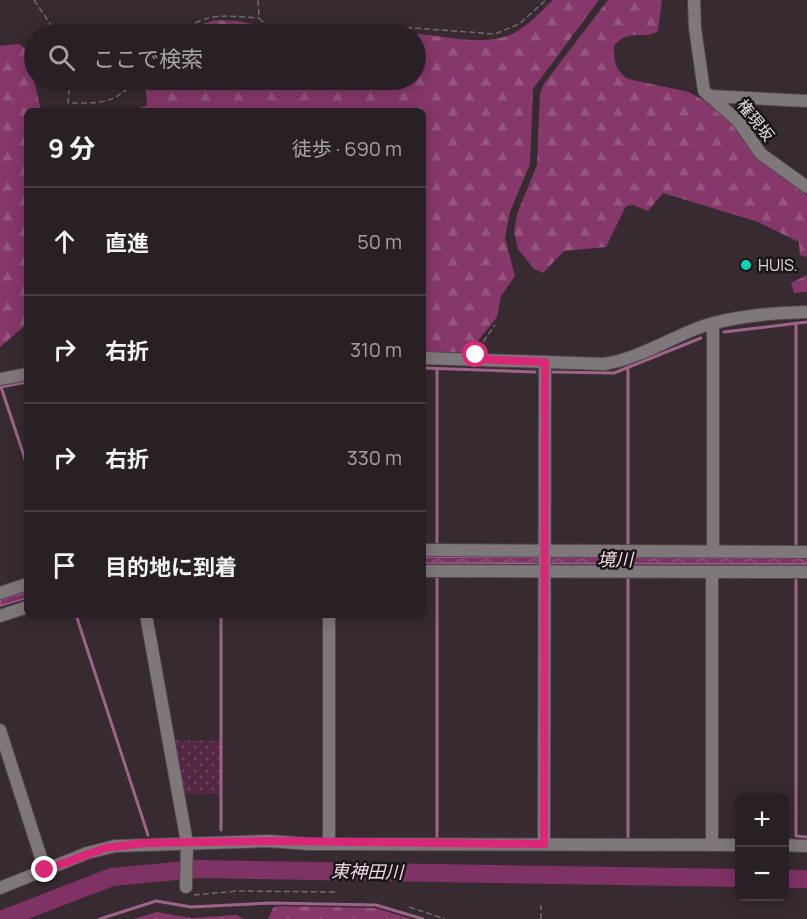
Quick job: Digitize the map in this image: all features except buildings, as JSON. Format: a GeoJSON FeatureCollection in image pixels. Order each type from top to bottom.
{"type":"FeatureCollection","features":[{"type":"Feature","properties":{"kind":"street"},"geometry":{"type":"LineString","coordinates":[[694,0],[702,84],[708,96],[807,101]]}},
{"type":"Feature","properties":{"kind":"street","name":"権現坂"},"geometry":{"type":"LineString","coordinates":[[708,96],[738,121],[761,154],[807,187]]}},
{"type":"Feature","properties":{"kind":"street"},"geometry":{"type":"LineString","coordinates":[[426,358],[612,363],[713,324],[753,316],[807,312]]}},
{"type":"Feature","properties":{"kind":"street"},"geometry":{"type":"LineString","coordinates":[[713,324],[713,551]]}},
{"type":"Feature","properties":{"kind":"street"},"geometry":{"type":"LineString","coordinates":[[544,844],[545,362]]}},
{"type":"Feature","properties":{"kind":"street"},"geometry":{"type":"LineString","coordinates":[[0,379],[24,375]]}},
{"type":"Feature","properties":{"kind":"street"},"geometry":{"type":"LineString","coordinates":[[426,550],[712,572],[807,572]]}},
{"type":"Feature","properties":{"kind":"street"},"geometry":{"type":"LineString","coordinates":[[426,571],[544,560],[713,551],[807,552]]}},
{"type":"Feature","properties":{"kind":"street"},"geometry":{"type":"LineString","coordinates":[[712,572],[712,845]]}},
{"type":"Feature","properties":{"kind":"street"},"geometry":{"type":"LineString","coordinates":[[0,593],[24,585]]}},
{"type":"Feature","properties":{"kind":"street"},"geometry":{"type":"LineString","coordinates":[[0,616],[24,608]]}},
{"type":"Feature","properties":{"kind":"street"},"geometry":{"type":"LineString","coordinates":[[147,618],[187,846],[186,887]]}},
{"type":"Feature","properties":{"kind":"street"},"geometry":{"type":"LineString","coordinates":[[329,618],[329,844]]}},
{"type":"Feature","properties":{"kind":"street"},"geometry":{"type":"LineString","coordinates":[[0,730],[45,870]]}},
{"type":"Feature","properties":{"kind":"street"},"geometry":{"type":"LineString","coordinates":[[0,888],[115,846],[187,846],[268,841],[329,844],[735,845]]}},
{"type":"Feature","properties":{"kind":"street"},"geometry":{"type":"LineString","coordinates":[[789,845],[807,846]]}},
{"type":"Feature","properties":{"kind":"path"},"geometry":{"type":"LineString","coordinates":[[34,0],[50,24]]}},
{"type":"Feature","properties":{"kind":"path"},"geometry":{"type":"LineString","coordinates":[[258,0],[259,18],[265,24]]}},
{"type":"Feature","properties":{"kind":"path"},"geometry":{"type":"LineString","coordinates":[[426,29],[495,34],[519,24],[546,0]]}},
{"type":"Feature","properties":{"kind":"path"},"geometry":{"type":"LineString","coordinates":[[193,24],[214,15],[259,18]]}},
{"type":"Feature","properties":{"kind":"path"},"geometry":{"type":"LineString","coordinates":[[69,90],[68,103],[104,103],[120,96],[126,90]]}},
{"type":"Feature","properties":{"kind":"path"},"geometry":{"type":"LineString","coordinates":[[476,359],[478,348],[495,325]]}},
{"type":"Feature","properties":{"kind":"path"},"geometry":{"type":"LineString","coordinates":[[186,887],[186,896],[237,891],[337,892]]}},
{"type":"Feature","properties":{"kind":"path"},"geometry":{"type":"LineString","coordinates":[[541,905],[541,919]]}},
{"type":"Feature","properties":{"kind":"path"},"geometry":{"type":"LineString","coordinates":[[409,907],[445,919]]}},
{"type":"Feature","properties":{"kind":"shaded area"},"geometry":{"type":"Polygon","coordinates":[[[172,740],[220,741],[220,794],[181,794],[172,740]]]}},
{"type":"Feature","properties":{"kind":"green space"},"geometry":{"type":"Polygon","coordinates":[[[553,0],[599,0],[533,89],[530,164],[510,212],[505,238],[515,276],[501,296],[497,317],[469,352],[426,353],[426,108],[140,108],[147,105],[146,90],[426,90],[426,35],[481,40],[498,38],[514,33],[530,22],[553,0]]]}},
{"type":"Feature","properties":{"kind":"green space"},"geometry":{"type":"Polygon","coordinates":[[[608,0],[662,0],[658,31],[653,34],[626,37],[614,46],[618,69],[628,79],[689,92],[715,107],[734,125],[757,158],[800,187],[807,196],[807,257],[800,255],[799,242],[758,222],[663,193],[648,211],[633,205],[626,206],[606,247],[564,251],[543,273],[534,269],[518,249],[514,232],[517,214],[537,165],[540,94],[543,85],[608,0]]]}},
{"type":"Feature","properties":{"kind":"green space"},"geometry":{"type":"Polygon","coordinates":[[[214,20],[252,24],[203,24],[214,20]]]}},
{"type":"Feature","properties":{"kind":"green space"},"geometry":{"type":"Polygon","coordinates":[[[17,44],[24,48],[24,90],[36,90],[40,108],[24,108],[24,327],[0,347],[0,46],[17,44]]]}},
{"type":"Feature","properties":{"kind":"green space"},"geometry":{"type":"Polygon","coordinates":[[[807,275],[807,292],[794,293],[791,283],[807,275]]]}},
{"type":"Feature","properties":{"kind":"green space"},"geometry":{"type":"Polygon","coordinates":[[[278,906],[375,908],[412,919],[268,919],[273,908],[278,906]]]}},
{"type":"Feature","properties":{"kind":"green space"},"geometry":{"type":"Polygon","coordinates":[[[157,912],[191,918],[236,915],[244,919],[133,919],[157,912]]]}},
{"type":"Feature","properties":{"kind":"water","name":"境川"},"geometry":{"type":"Polygon","coordinates":[[[426,557],[807,558],[807,564],[426,563],[426,557]]]}},
{"type":"Feature","properties":{"kind":"water"},"geometry":{"type":"Polygon","coordinates":[[[24,592],[24,599],[0,606],[0,600],[24,592]]]}},
{"type":"Feature","properties":{"kind":"waterway"},"geometry":{"type":"LineString","coordinates":[[724,332],[807,322]]}},
{"type":"Feature","properties":{"kind":"waterway"},"geometry":{"type":"LineString","coordinates":[[796,323],[796,549]]}},
{"type":"Feature","properties":{"kind":"waterway"},"geometry":{"type":"LineString","coordinates":[[551,372],[614,373],[701,338]]}},
{"type":"Feature","properties":{"kind":"waterway"},"geometry":{"type":"LineString","coordinates":[[426,368],[535,372]]}},
{"type":"Feature","properties":{"kind":"waterway"},"geometry":{"type":"LineString","coordinates":[[437,369],[437,547]]}},
{"type":"Feature","properties":{"kind":"waterway","name":"境川"},"geometry":{"type":"LineString","coordinates":[[628,369],[628,547]]}},
{"type":"Feature","properties":{"kind":"waterway"},"geometry":{"type":"LineString","coordinates":[[0,387],[24,383]]}},
{"type":"Feature","properties":{"kind":"waterway"},"geometry":{"type":"LineString","coordinates":[[1,387],[24,456]]}},
{"type":"Feature","properties":{"kind":"waterway"},"geometry":{"type":"LineString","coordinates":[[437,577],[437,841]]}},
{"type":"Feature","properties":{"kind":"waterway","name":"境川"},"geometry":{"type":"LineString","coordinates":[[628,578],[628,842]]}},
{"type":"Feature","properties":{"kind":"waterway"},"geometry":{"type":"LineString","coordinates":[[796,579],[796,836],[807,837]]}},
{"type":"Feature","properties":{"kind":"waterway"},"geometry":{"type":"LineString","coordinates":[[77,618],[148,835]]}},
{"type":"Feature","properties":{"kind":"waterway"},"geometry":{"type":"LineString","coordinates":[[221,618],[221,830]]}},
{"type":"Feature","properties":{"kind":"waterway","name":"東神田川"},"geometry":{"type":"LineString","coordinates":[[3,919],[112,877],[197,869],[735,878]]}},
{"type":"Feature","properties":{"kind":"waterway","name":"東神田川"},"geometry":{"type":"LineString","coordinates":[[789,879],[807,879]]}},
{"type":"Feature","properties":{"kind":"waterway"},"geometry":{"type":"LineString","coordinates":[[100,919],[156,901],[191,907],[270,903],[376,905],[423,919]]}},
{"type":"Feature","properties":{"kind":"place","name":"HUIS."},"geometry":{"type":"Point","coordinates":[746,265]}},
{"type":"Feature","properties":{"kind":"route"},"geometry":{"type":"LineString","coordinates":[[45,870],[87,853],[124,844],[268,841],[309,844],[544,844],[545,362],[476,359],[476,355]]}}]}
